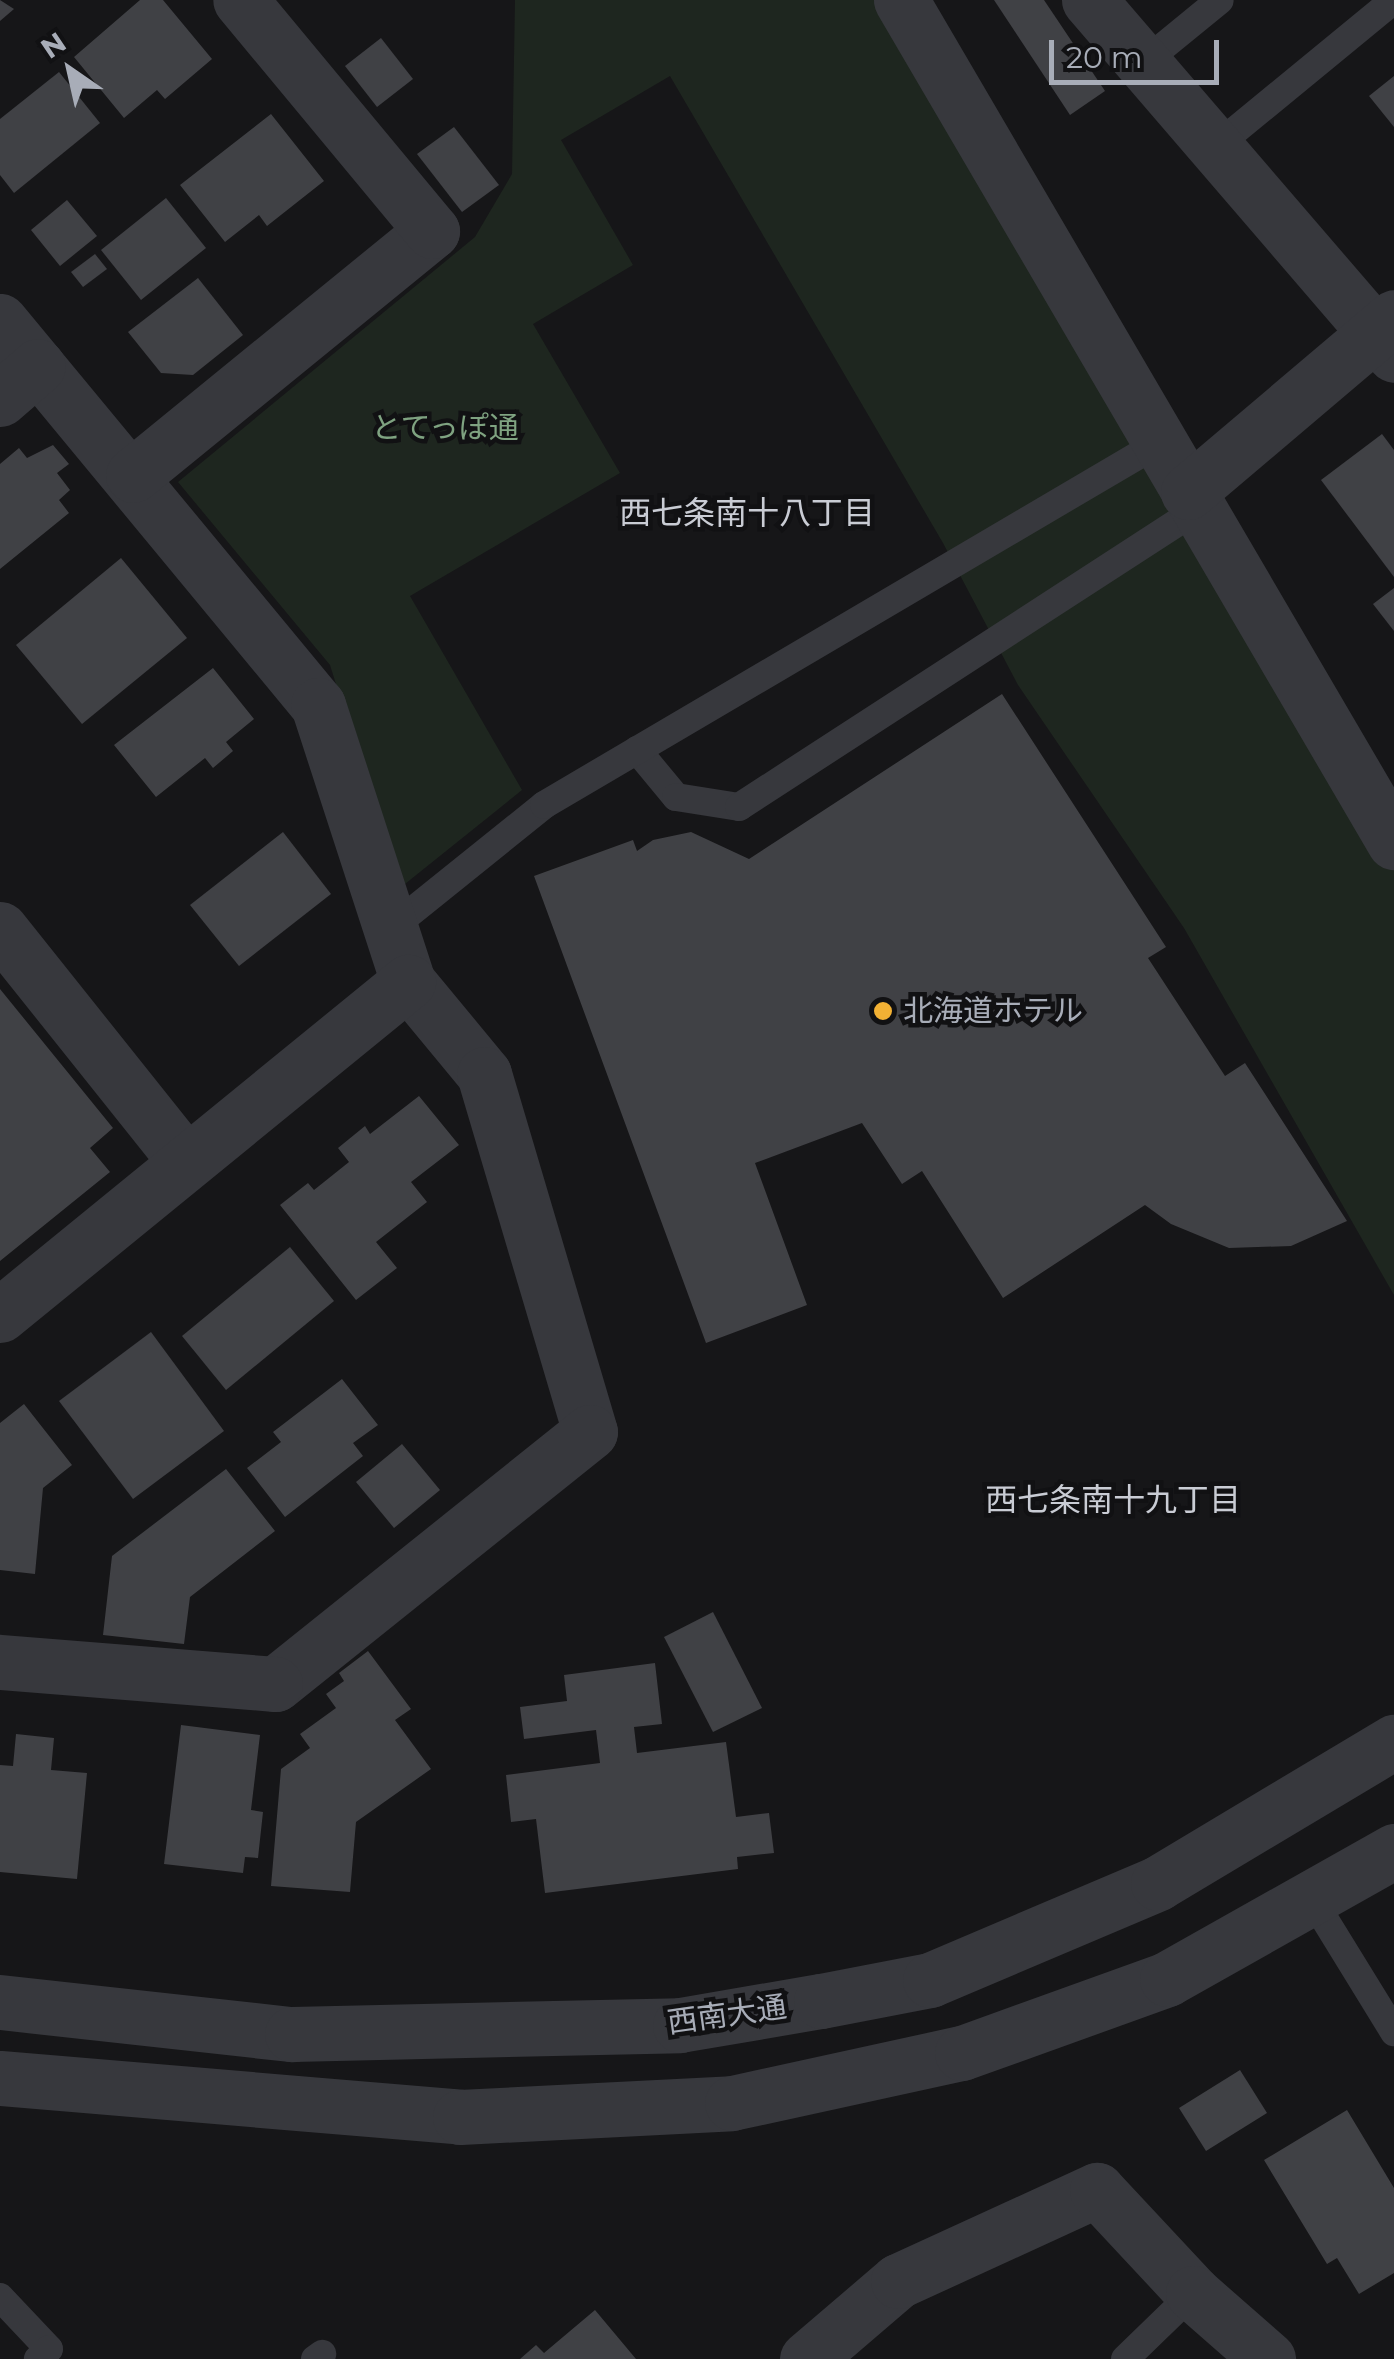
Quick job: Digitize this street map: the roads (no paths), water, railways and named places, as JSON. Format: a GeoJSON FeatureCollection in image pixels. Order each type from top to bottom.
{"type":"FeatureCollection","features":[{"type":"Feature","properties":{"kind":"street"},"geometry":{"type":"LineString","coordinates":[[133,476],[432,231],[240,0]]}},
{"type":"Feature","properties":{"kind":"street"},"geometry":{"type":"LineString","coordinates":[[901,0],[1394,842]]}},
{"type":"Feature","properties":{"kind":"street"},"geometry":{"type":"LineString","coordinates":[[1089,0],[1216,147],[1388,335],[1193,500]]}},
{"type":"Feature","properties":{"kind":"street"},"geometry":{"type":"LineString","coordinates":[[0,321],[19,383],[133,476],[318,705],[408,982],[484,1074],[590,1432],[275,1684],[0,1662]]}},
{"type":"Feature","properties":{"kind":"street"},"geometry":{"type":"LineString","coordinates":[[0,929],[186,1161]]}},
{"type":"Feature","properties":{"kind":"street"},"geometry":{"type":"LineString","coordinates":[[0,1314],[408,982]]}},
{"type":"Feature","properties":{"kind":"street","name":"西南大通"},"geometry":{"type":"LineString","coordinates":[[0,2002],[292,2034],[680,2025],[821,2001],[930,1980],[1158,1882],[1394,1742]]}},
{"type":"Feature","properties":{"kind":"street"},"geometry":{"type":"LineString","coordinates":[[0,2078],[460,2117],[732,2103],[962,2053],[1168,1980],[1314,1902],[1394,1852]]}},
{"type":"Feature","properties":{"kind":"street"},"geometry":{"type":"LineString","coordinates":[[807,2359],[898,2281],[1097,2190],[1192,2294],[1268,2359]]}},
{"type":"Feature","properties":{"kind":"lane"},"geometry":{"type":"LineString","coordinates":[[1143,63],[1220,0]]}},
{"type":"Feature","properties":{"kind":"lane"},"geometry":{"type":"LineString","coordinates":[[1216,147],[1394,0]]}},
{"type":"Feature","properties":{"kind":"lane"},"geometry":{"type":"LineString","coordinates":[[390,929],[544,804],[1160,443]]}},
{"type":"Feature","properties":{"kind":"lane"},"geometry":{"type":"LineString","coordinates":[[637,750],[676,797],[738,807],[1193,500]]}},
{"type":"Feature","properties":{"kind":"lane"},"geometry":{"type":"LineString","coordinates":[[1314,1902],[1394,2032]]}},
{"type":"Feature","properties":{"kind":"lane"},"geometry":{"type":"LineString","coordinates":[[1125,2359],[1192,2294]]}},
{"type":"Feature","properties":{"kind":"lane"},"geometry":{"type":"LineString","coordinates":[[0,2296],[49,2349],[38,2359]]}},
{"type":"Feature","properties":{"kind":"place","name":"北海道ホテル"},"geometry":{"type":"Point","coordinates":[883,1011]}},
{"type":"Feature","properties":{"kind":"district","name":"西七条南十八丁目"},"geometry":{"type":"Point","coordinates":[747,513]}},
{"type":"Feature","properties":{"kind":"district","name":"西七条南十九丁目"},"geometry":{"type":"Point","coordinates":[1113,1500]}},
{"type":"Feature","properties":{"kind":"park label","name":"とてっぽ通"},"geometry":{"type":"Point","coordinates":[445,428]}}]}
